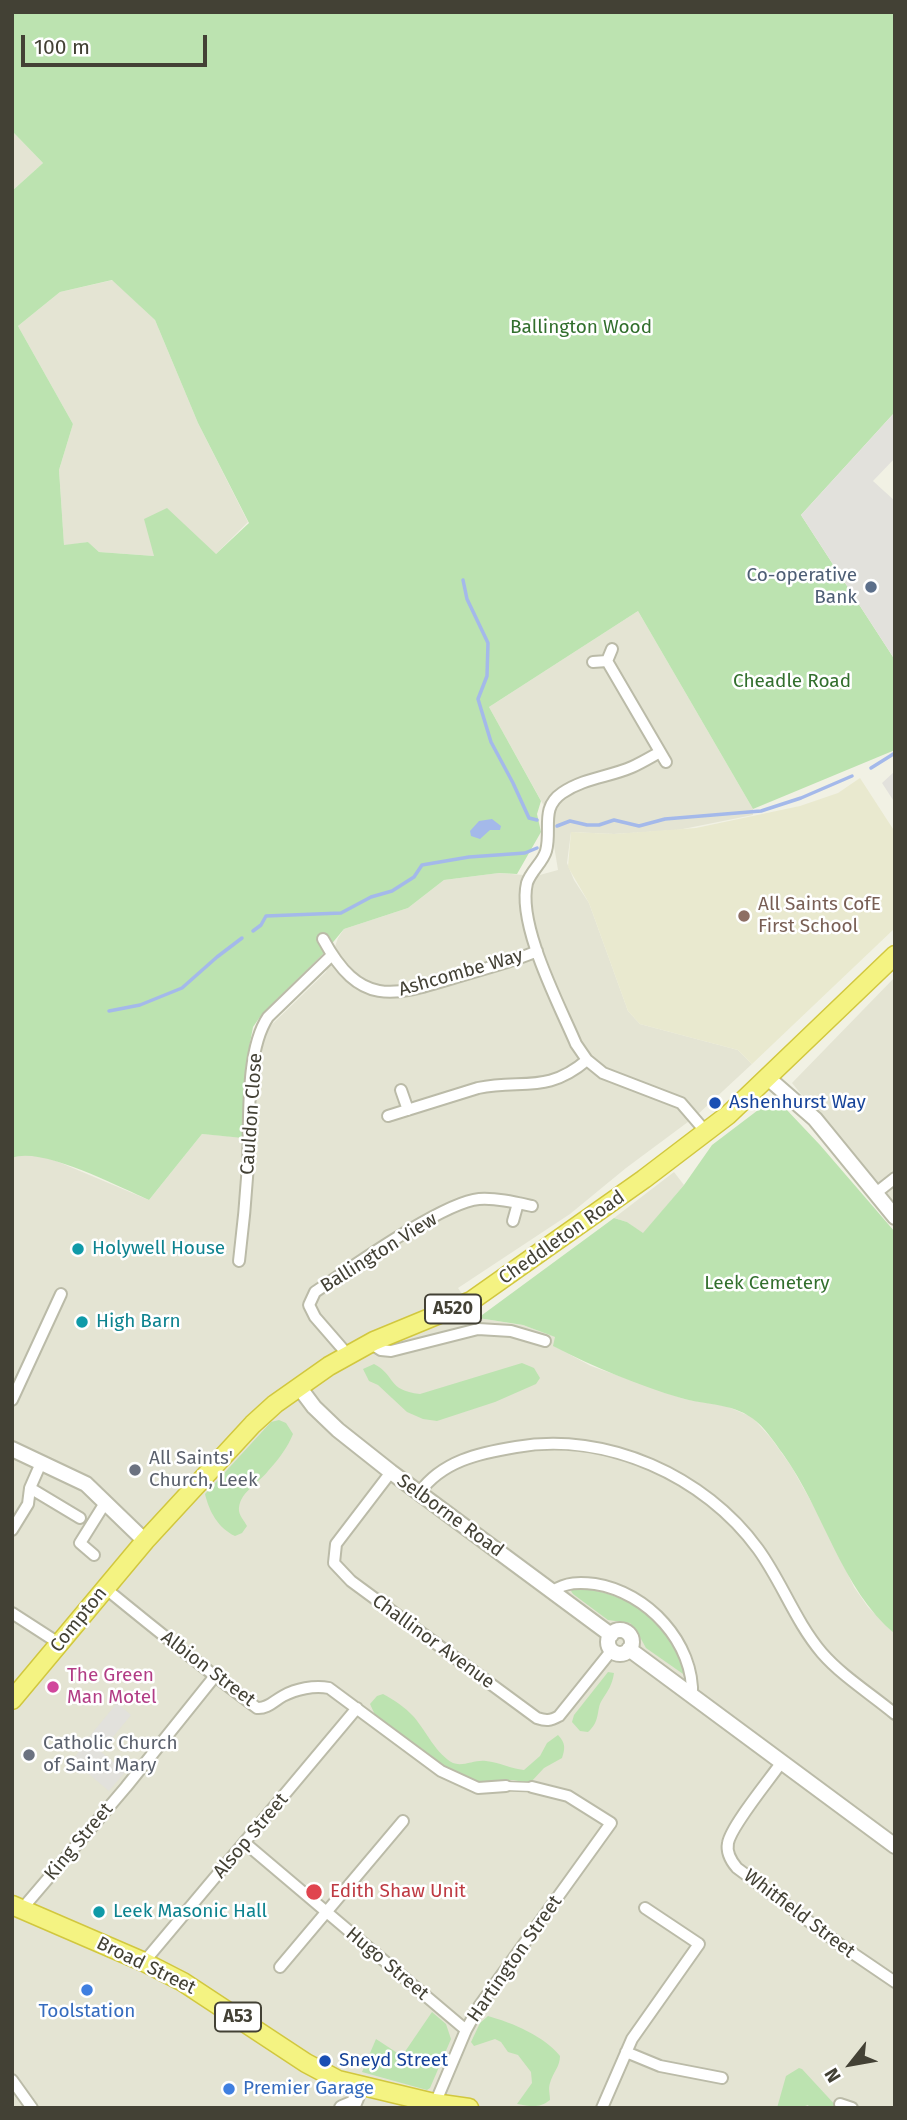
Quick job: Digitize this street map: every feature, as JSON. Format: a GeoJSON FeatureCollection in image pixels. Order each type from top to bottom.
{"type":"FeatureCollection","features":[{"type":"Feature","properties":{"kind":"highway","name":"Cheddleton Road"},"geometry":{"type":"LineString","coordinates":[[145,1541],[253,1424],[275,1404],[370,1343],[471,1301],[644,1180],[706,1132],[768,1078],[895,955]]}},
{"type":"Feature","properties":{"kind":"highway","name":"Compton"},"geometry":{"type":"LineString","coordinates":[[12,1700],[145,1541]]}},
{"type":"Feature","properties":{"kind":"highway","name":"Broad Street"},"geometry":{"type":"LineString","coordinates":[[17,1907],[144,1962],[183,1982],[306,2063],[338,2080],[434,2105],[469,2108]]}},
{"type":"Feature","properties":{"kind":"street"},"geometry":{"type":"LineString","coordinates":[[607,661],[612,649]]}},
{"type":"Feature","properties":{"kind":"street"},"geometry":{"type":"LineString","coordinates":[[593,662],[607,661]]}},
{"type":"Feature","properties":{"kind":"street"},"geometry":{"type":"LineString","coordinates":[[607,661],[666,762]]}},
{"type":"Feature","properties":{"kind":"street"},"geometry":{"type":"LineString","coordinates":[[660,752],[631,768],[589,778],[554,800],[548,810],[546,852],[528,882],[528,914],[537,951],[576,1044],[587,1060],[603,1073],[681,1102],[706,1132]]}},
{"type":"Feature","properties":{"kind":"street","name":"Ashcombe Way"},"geometry":{"type":"LineString","coordinates":[[323,939],[346,974],[362,985],[391,993],[419,989],[537,951]]}},
{"type":"Feature","properties":{"kind":"street","name":"Cauldon Close"},"geometry":{"type":"LineString","coordinates":[[239,1261],[246,1205],[253,1059],[260,1029],[268,1017],[332,955]]}},
{"type":"Feature","properties":{"kind":"street"},"geometry":{"type":"LineString","coordinates":[[388,1116],[493,1085],[535,1085],[552,1081],[567,1075],[587,1060]]}},
{"type":"Feature","properties":{"kind":"street"},"geometry":{"type":"LineString","coordinates":[[768,1078],[815,1119],[895,1217]]}},
{"type":"Feature","properties":{"kind":"street"},"geometry":{"type":"LineString","coordinates":[[401,1090],[408,1110]]}},
{"type":"Feature","properties":{"kind":"street"},"geometry":{"type":"LineString","coordinates":[[876,1193],[895,1178]]}},
{"type":"Feature","properties":{"kind":"street","name":"Ballington View"},"geometry":{"type":"LineString","coordinates":[[348,1355],[315,1317],[309,1305],[315,1292],[427,1221],[453,1208],[476,1199],[503,1200],[532,1206]]}},
{"type":"Feature","properties":{"kind":"street"},"geometry":{"type":"LineString","coordinates":[[513,1221],[518,1203]]}},
{"type":"Feature","properties":{"kind":"street"},"geometry":{"type":"LineString","coordinates":[[12,1400],[61,1294]]}},
{"type":"Feature","properties":{"kind":"street"},"geometry":{"type":"LineString","coordinates":[[370,1343],[381,1350],[391,1351],[478,1329],[493,1328],[545,1341]]}},
{"type":"Feature","properties":{"kind":"street","name":"Selborne Road"},"geometry":{"type":"LineString","coordinates":[[299,1387],[321,1414],[390,1472],[553,1591],[611,1643]]}},
{"type":"Feature","properties":{"kind":"street"},"geometry":{"type":"LineString","coordinates":[[419,1493],[429,1478],[455,1463],[476,1455],[526,1445],[551,1444],[590,1448],[630,1458],[667,1472],[712,1501],[737,1524],[758,1549],[796,1616],[822,1653],[895,1714]]}},
{"type":"Feature","properties":{"kind":"street"},"geometry":{"type":"LineString","coordinates":[[12,1449],[86,1484],[145,1541]]}},
{"type":"Feature","properties":{"kind":"street"},"geometry":{"type":"LineString","coordinates":[[12,1530],[28,1504],[30,1488],[41,1463]]}},
{"type":"Feature","properties":{"kind":"street","name":"Challinor Avenue"},"geometry":{"type":"LineString","coordinates":[[390,1472],[335,1544],[334,1563],[351,1581],[543,1720],[548,1721],[559,1716],[611,1643]]}},
{"type":"Feature","properties":{"kind":"street"},"geometry":{"type":"LineString","coordinates":[[30,1488],[80,1518]]}},
{"type":"Feature","properties":{"kind":"street"},"geometry":{"type":"LineString","coordinates":[[94,1555],[80,1543],[105,1503]]}},
{"type":"Feature","properties":{"kind":"street"},"geometry":{"type":"LineString","coordinates":[[553,1591],[570,1583],[582,1582],[609,1587],[652,1612],[674,1636],[682,1651],[693,1681],[692,1697]]}},
{"type":"Feature","properties":{"kind":"street","name":"Albion Street"},"geometry":{"type":"LineString","coordinates":[[105,1588],[173,1645],[257,1708],[266,1707],[294,1691],[321,1686],[329,1688],[357,1708]]}},
{"type":"Feature","properties":{"kind":"street"},"geometry":{"type":"LineString","coordinates":[[12,1613],[60,1644]]}},
{"type":"Feature","properties":{"kind":"street"},"geometry":{"type":"LineString","coordinates":[[617,1631],[628,1633],[632,1643],[629,1649],[620,1654],[611,1643],[617,1631]]}},
{"type":"Feature","properties":{"kind":"street"},"geometry":{"type":"LineString","coordinates":[[629,1649],[895,1846]]}},
{"type":"Feature","properties":{"kind":"street","name":"King Street"},"geometry":{"type":"LineString","coordinates":[[17,1907],[126,1787],[215,1676]]}},
{"type":"Feature","properties":{"kind":"street"},"geometry":{"type":"LineString","coordinates":[[357,1708],[428,1763],[453,1778],[478,1788],[532,1787]]}},
{"type":"Feature","properties":{"kind":"street","name":"Alsop Street"},"geometry":{"type":"LineString","coordinates":[[144,1962],[357,1708]]}},
{"type":"Feature","properties":{"kind":"street","name":"Whitfield Street"},"geometry":{"type":"LineString","coordinates":[[782,1763],[731,1833],[728,1848],[732,1861],[737,1868],[842,1946],[895,1982]]}},
{"type":"Feature","properties":{"kind":"street","name":"Hartington Street"},"geometry":{"type":"LineString","coordinates":[[434,2105],[466,2030],[481,2006],[611,1823],[568,1796],[532,1787]]}},
{"type":"Feature","properties":{"kind":"street"},"geometry":{"type":"LineString","coordinates":[[280,1967],[403,1821]]}},
{"type":"Feature","properties":{"kind":"street","name":"Hugo Street"},"geometry":{"type":"LineString","coordinates":[[245,1843],[466,2030]]}},
{"type":"Feature","properties":{"kind":"street"},"geometry":{"type":"LineString","coordinates":[[602,2108],[632,2039],[699,1944],[645,1908]]}},
{"type":"Feature","properties":{"kind":"street"},"geometry":{"type":"LineString","coordinates":[[626,2052],[660,2066],[722,2078]]}},
{"type":"Feature","properties":{"kind":"street"},"geometry":{"type":"LineString","coordinates":[[12,2080],[32,2108]]}},
{"type":"Feature","properties":{"kind":"street"},"geometry":{"type":"LineString","coordinates":[[342,2108],[354,2103],[361,2086]]}},
{"type":"Feature","properties":{"kind":"street"},"geometry":{"type":"LineString","coordinates":[[840,2104],[852,2108]]}},
{"type":"Feature","properties":{"kind":"shaded area"},"geometry":{"type":"Polygon","coordinates":[[[12,131],[43,163],[12,191],[12,131]]]}},
{"type":"Feature","properties":{"kind":"shaded area"},"geometry":{"type":"Polygon","coordinates":[[[113,280],[155,320],[198,423],[248,522],[215,555],[155,556],[99,552],[88,542],[64,546],[59,470],[73,424],[18,326],[60,292],[113,280]]]}},
{"type":"Feature","properties":{"kind":"shaded area","name":"Co-operative Bank"},"geometry":{"type":"Polygon","coordinates":[[[895,412],[895,458],[873,481],[895,501],[895,660],[801,515],[895,412]]]}},
{"type":"Feature","properties":{"kind":"shaded area"},"geometry":{"type":"Polygon","coordinates":[[[638,611],[753,809],[753,815],[678,830],[614,834],[571,832],[567,863],[589,903],[628,1011],[640,1024],[738,1050],[752,1064],[696,1116],[570,1214],[458,1288],[478,1318],[523,1325],[556,1337],[554,1346],[591,1366],[684,1399],[726,1406],[752,1417],[791,1466],[825,1526],[854,1587],[868,1607],[895,1634],[895,2108],[12,2108],[12,1158],[21,1154],[49,1158],[149,1200],[202,1134],[252,1138],[257,1039],[326,972],[344,929],[408,908],[444,880],[499,873],[536,876],[558,870],[549,815],[489,707],[638,611]]]}},
{"type":"Feature","properties":{"kind":"shaded area"},"geometry":{"type":"Polygon","coordinates":[[[895,771],[895,803],[882,783],[895,771]]]}},
{"type":"Feature","properties":{"kind":"shaded area","name":"All Saints CofE First School"},"geometry":{"type":"Polygon","coordinates":[[[860,778],[895,832],[895,928],[752,1064],[738,1050],[640,1024],[628,1011],[589,903],[568,867],[571,832],[614,834],[696,828],[800,806],[838,793],[860,778]]]}},
{"type":"Feature","properties":{"kind":"shaded area"},"geometry":{"type":"Polygon","coordinates":[[[895,977],[895,1209],[876,1180],[873,1182],[792,1083],[895,977]]]}},
{"type":"Feature","properties":{"kind":"shaded area"},"geometry":{"type":"Polygon","coordinates":[[[674,1172],[684,1185],[643,1234],[627,1222],[614,1218],[674,1172]]]}},
{"type":"Feature","properties":{"kind":"shaded area"},"geometry":{"type":"Polygon","coordinates":[[[117,1703],[131,1715],[103,1749],[89,1737],[117,1703]]]}},
{"type":"Feature","properties":{"kind":"shaded area"},"geometry":{"type":"Polygon","coordinates":[[[88,1741],[125,1772],[109,1791],[72,1760],[88,1741]]]}},
{"type":"Feature","properties":{"kind":"green space"},"geometry":{"type":"Polygon","coordinates":[[[12,12],[895,12],[895,412],[801,515],[895,660],[895,750],[753,809],[638,611],[489,707],[541,801],[537,814],[541,832],[517,874],[499,873],[444,880],[408,908],[344,929],[324,953],[262,1014],[253,1027],[246,1064],[243,1138],[202,1134],[149,1200],[60,1163],[25,1156],[12,1158],[12,191],[43,163],[12,131],[12,12]],[[112,280],[60,292],[18,326],[73,424],[59,470],[64,545],[88,542],[99,552],[154,556],[144,519],[167,508],[216,554],[249,523],[198,423],[155,320],[112,280]]]}},
{"type":"Feature","properties":{"kind":"green space","name":"Leek Cemetery"},"geometry":{"type":"Polygon","coordinates":[[[774,1103],[785,1108],[820,1145],[895,1232],[895,1634],[876,1616],[860,1595],[797,1476],[769,1435],[752,1418],[735,1410],[681,1398],[616,1375],[553,1346],[555,1337],[523,1325],[478,1318],[614,1218],[627,1222],[643,1233],[684,1185],[712,1145],[766,1104],[774,1103]]]}},
{"type":"Feature","properties":{"kind":"green space"},"geometry":{"type":"Polygon","coordinates":[[[522,1363],[534,1368],[540,1378],[536,1384],[495,1402],[437,1421],[423,1419],[407,1412],[378,1385],[369,1381],[363,1369],[374,1364],[397,1386],[420,1394],[522,1363]]]}},
{"type":"Feature","properties":{"kind":"green space"},"geometry":{"type":"Polygon","coordinates":[[[279,1420],[286,1423],[293,1434],[286,1449],[242,1499],[239,1511],[247,1526],[242,1533],[235,1536],[215,1518],[205,1494],[271,1422],[279,1420]]]}},
{"type":"Feature","properties":{"kind":"green space"},"geometry":{"type":"Polygon","coordinates":[[[573,1588],[611,1595],[645,1612],[671,1640],[686,1676],[646,1648],[630,1623],[608,1620],[573,1594],[573,1588]]]}},
{"type":"Feature","properties":{"kind":"green space"},"geometry":{"type":"Polygon","coordinates":[[[608,1672],[614,1673],[610,1688],[600,1704],[595,1724],[588,1732],[580,1731],[572,1722],[574,1715],[608,1672]]]}},
{"type":"Feature","properties":{"kind":"green space"},"geometry":{"type":"Polygon","coordinates":[[[383,1694],[411,1713],[436,1748],[453,1763],[486,1761],[524,1770],[540,1756],[547,1743],[558,1735],[564,1746],[562,1758],[544,1768],[530,1783],[513,1780],[472,1783],[444,1768],[376,1717],[370,1704],[383,1694]]]}},
{"type":"Feature","properties":{"kind":"green space"},"geometry":{"type":"Polygon","coordinates":[[[432,2012],[446,2024],[451,2039],[430,2088],[427,2090],[362,2072],[376,2039],[402,2056],[432,2012]]]}},
{"type":"Feature","properties":{"kind":"green space"},"geometry":{"type":"Polygon","coordinates":[[[488,2016],[527,2031],[546,2042],[560,2056],[549,2085],[550,2100],[546,2103],[538,2106],[517,2104],[532,2083],[531,2072],[518,2055],[508,2052],[501,2042],[495,2039],[474,2046],[471,2042],[480,2023],[488,2016]]]}},
{"type":"Feature","properties":{"kind":"green space"},"geometry":{"type":"Polygon","coordinates":[[[799,2068],[838,2108],[810,2108],[808,2105],[799,2108],[777,2108],[786,2076],[799,2068]]]}},
{"type":"Feature","properties":{"kind":"water"},"geometry":{"type":"Polygon","coordinates":[[[492,819],[501,826],[500,830],[490,830],[480,839],[471,836],[470,831],[479,821],[492,819]]]}},
{"type":"Feature","properties":{"kind":"waterway"},"geometry":{"type":"LineString","coordinates":[[463,580],[467,599],[488,643],[487,676],[478,699],[491,742],[529,818],[537,820]]}},
{"type":"Feature","properties":{"kind":"waterway"},"geometry":{"type":"LineString","coordinates":[[871,768],[895,753]]}},
{"type":"Feature","properties":{"kind":"waterway"},"geometry":{"type":"LineString","coordinates":[[557,826],[570,821],[599,825],[614,820],[639,826],[665,819],[761,811],[801,798],[852,776]]}},
{"type":"Feature","properties":{"kind":"waterway"},"geometry":{"type":"LineString","coordinates":[[253,931],[261,925],[266,916],[341,913],[371,897],[392,891],[414,877],[422,865],[469,857],[525,853],[537,848]]}},
{"type":"Feature","properties":{"kind":"waterway"},"geometry":{"type":"LineString","coordinates":[[109,1011],[140,1005],[182,988],[242,938]]}},
{"type":"Feature","properties":{"kind":"place","name":"Co-operative Bank"},"geometry":{"type":"Point","coordinates":[871,587]}},
{"type":"Feature","properties":{"kind":"place","name":"All Saints CofE First School"},"geometry":{"type":"Point","coordinates":[744,916]}},
{"type":"Feature","properties":{"kind":"place","name":"Ashenhurst Way"},"geometry":{"type":"Point","coordinates":[715,1103]}},
{"type":"Feature","properties":{"kind":"place","name":"Holywell House"},"geometry":{"type":"Point","coordinates":[78,1249]}},
{"type":"Feature","properties":{"kind":"place","name":"High Barn"},"geometry":{"type":"Point","coordinates":[82,1322]}},
{"type":"Feature","properties":{"kind":"place","name":"All Saints' Church, Leek"},"geometry":{"type":"Point","coordinates":[135,1470]}},
{"type":"Feature","properties":{"kind":"place","name":"The Green Man Motel"},"geometry":{"type":"Point","coordinates":[53,1687]}},
{"type":"Feature","properties":{"kind":"place","name":"Catholic Church of Saint Mary"},"geometry":{"type":"Point","coordinates":[29,1755]}},
{"type":"Feature","properties":{"kind":"place","name":"Edith Shaw Unit"},"geometry":{"type":"Point","coordinates":[314,1892]}},
{"type":"Feature","properties":{"kind":"place","name":"Leek Masonic Hall"},"geometry":{"type":"Point","coordinates":[99,1912]}},
{"type":"Feature","properties":{"kind":"place","name":"Toolstation"},"geometry":{"type":"Point","coordinates":[87,1990]}},
{"type":"Feature","properties":{"kind":"place","name":"Sneyd Street"},"geometry":{"type":"Point","coordinates":[325,2061]}},
{"type":"Feature","properties":{"kind":"place","name":"Premier Garage"},"geometry":{"type":"Point","coordinates":[229,2089]}},
{"type":"Feature","properties":{"kind":"park label","name":"Ballington Wood"},"geometry":{"type":"Point","coordinates":[581,328]}},
{"type":"Feature","properties":{"kind":"park label","name":"Cheadle Road"},"geometry":{"type":"Point","coordinates":[792,682]}}]}
